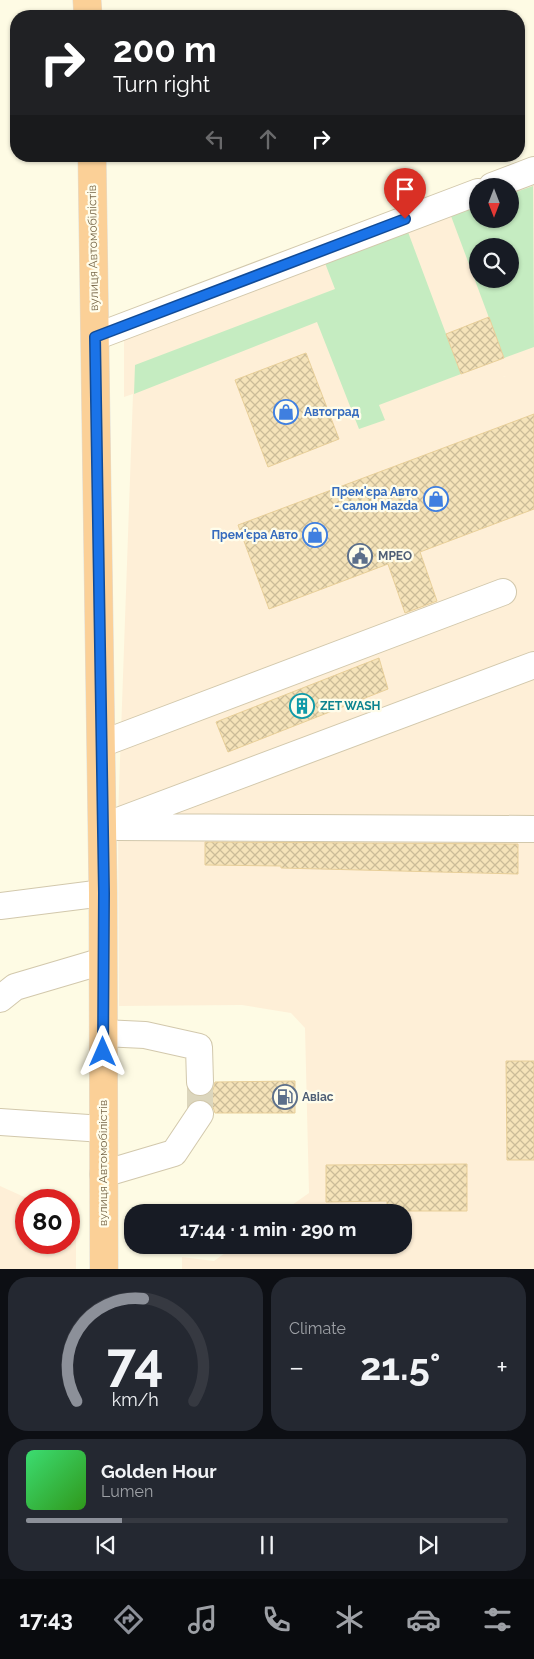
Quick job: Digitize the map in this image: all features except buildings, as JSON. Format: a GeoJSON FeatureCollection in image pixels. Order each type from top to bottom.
{"type":"FeatureCollection","features":[{"type":"Feature","properties":{"kind":"highway","name":"вулиця Автомобілістів"},"geometry":{"type":"LineString","coordinates":[[92,162],[104,893],[104,1269]]}},
{"type":"Feature","properties":{"kind":"street"},"geometry":{"type":"LineString","coordinates":[[513,178],[534,170]]}},
{"type":"Feature","properties":{"kind":"street"},"geometry":{"type":"LineString","coordinates":[[95,337],[469,195]]}},
{"type":"Feature","properties":{"kind":"street"},"geometry":{"type":"LineString","coordinates":[[101,744],[503,592]]}},
{"type":"Feature","properties":{"kind":"street"},"geometry":{"type":"LineString","coordinates":[[102,827],[534,664]]}},
{"type":"Feature","properties":{"kind":"street"},"geometry":{"type":"LineString","coordinates":[[102,827],[534,829]]}},
{"type":"Feature","properties":{"kind":"street"},"geometry":{"type":"LineString","coordinates":[[0,906],[104,893]]}},
{"type":"Feature","properties":{"kind":"street"},"geometry":{"type":"LineString","coordinates":[[0,999],[15,987],[104,961]]}},
{"type":"Feature","properties":{"kind":"street"},"geometry":{"type":"LineString","coordinates":[[103,1032],[145,1035],[199,1048],[200,1082]]}},
{"type":"Feature","properties":{"kind":"street"},"geometry":{"type":"LineString","coordinates":[[103,1174],[174,1153],[200,1114]]}},
{"type":"Feature","properties":{"kind":"street"},"geometry":{"type":"LineString","coordinates":[[0,1122],[103,1129]]}},
{"type":"Feature","properties":{"kind":"shaded area"},"geometry":{"type":"Polygon","coordinates":[[[534,163],[534,1269],[182,1269],[182,1257],[214,1261],[224,1254],[412,1254],[412,1204],[293,1204],[309,1193],[305,1028],[291,1013],[242,1005],[119,1006],[118,817],[133,394],[124,397],[124,318],[469,188],[469,228],[519,228],[519,178],[494,178],[534,163]]]}},
{"type":"Feature","properties":{"kind":"shaded area"},"geometry":{"type":"Polygon","coordinates":[[[0,1186],[15,1193],[15,1254],[76,1254],[76,1269],[0,1269],[0,1186]]]}},
{"type":"Feature","properties":{"kind":"green space"},"geometry":{"type":"Polygon","coordinates":[[[533,186],[534,347],[504,358],[478,288],[519,288],[519,238],[469,238],[469,264],[451,216],[469,209],[469,228],[519,228],[519,191],[533,186]]]}},
{"type":"Feature","properties":{"kind":"green space"},"geometry":{"type":"Polygon","coordinates":[[[408,232],[461,374],[379,405],[385,420],[359,429],[317,322],[134,394],[135,365],[335,289],[325,263],[408,232]]]}},
{"type":"Feature","properties":{"kind":"tunnel"},"geometry":{"type":"LineString","coordinates":[[200,1082],[200,1114]]}},
{"type":"Feature","properties":{"kind":"place","name":"Автоград"},"geometry":{"type":"Point","coordinates":[286,412]}},
{"type":"Feature","properties":{"kind":"place","name":"Прем'єра Авто - салон Mazda"},"geometry":{"type":"Point","coordinates":[436,499]}},
{"type":"Feature","properties":{"kind":"place","name":"Прем'єра Авто"},"geometry":{"type":"Point","coordinates":[315,535]}},
{"type":"Feature","properties":{"kind":"place","name":"МРЕО"},"geometry":{"type":"Point","coordinates":[360,556]}},
{"type":"Feature","properties":{"kind":"place","name":"ZET WASH"},"geometry":{"type":"Point","coordinates":[302,706]}},
{"type":"Feature","properties":{"kind":"place","name":"Авіас"},"geometry":{"type":"Point","coordinates":[285,1097]}},
{"type":"Feature","properties":{"kind":"route"},"geometry":{"type":"LineString","coordinates":[[103,1052],[104,893],[95,337],[405,219]]}}]}
